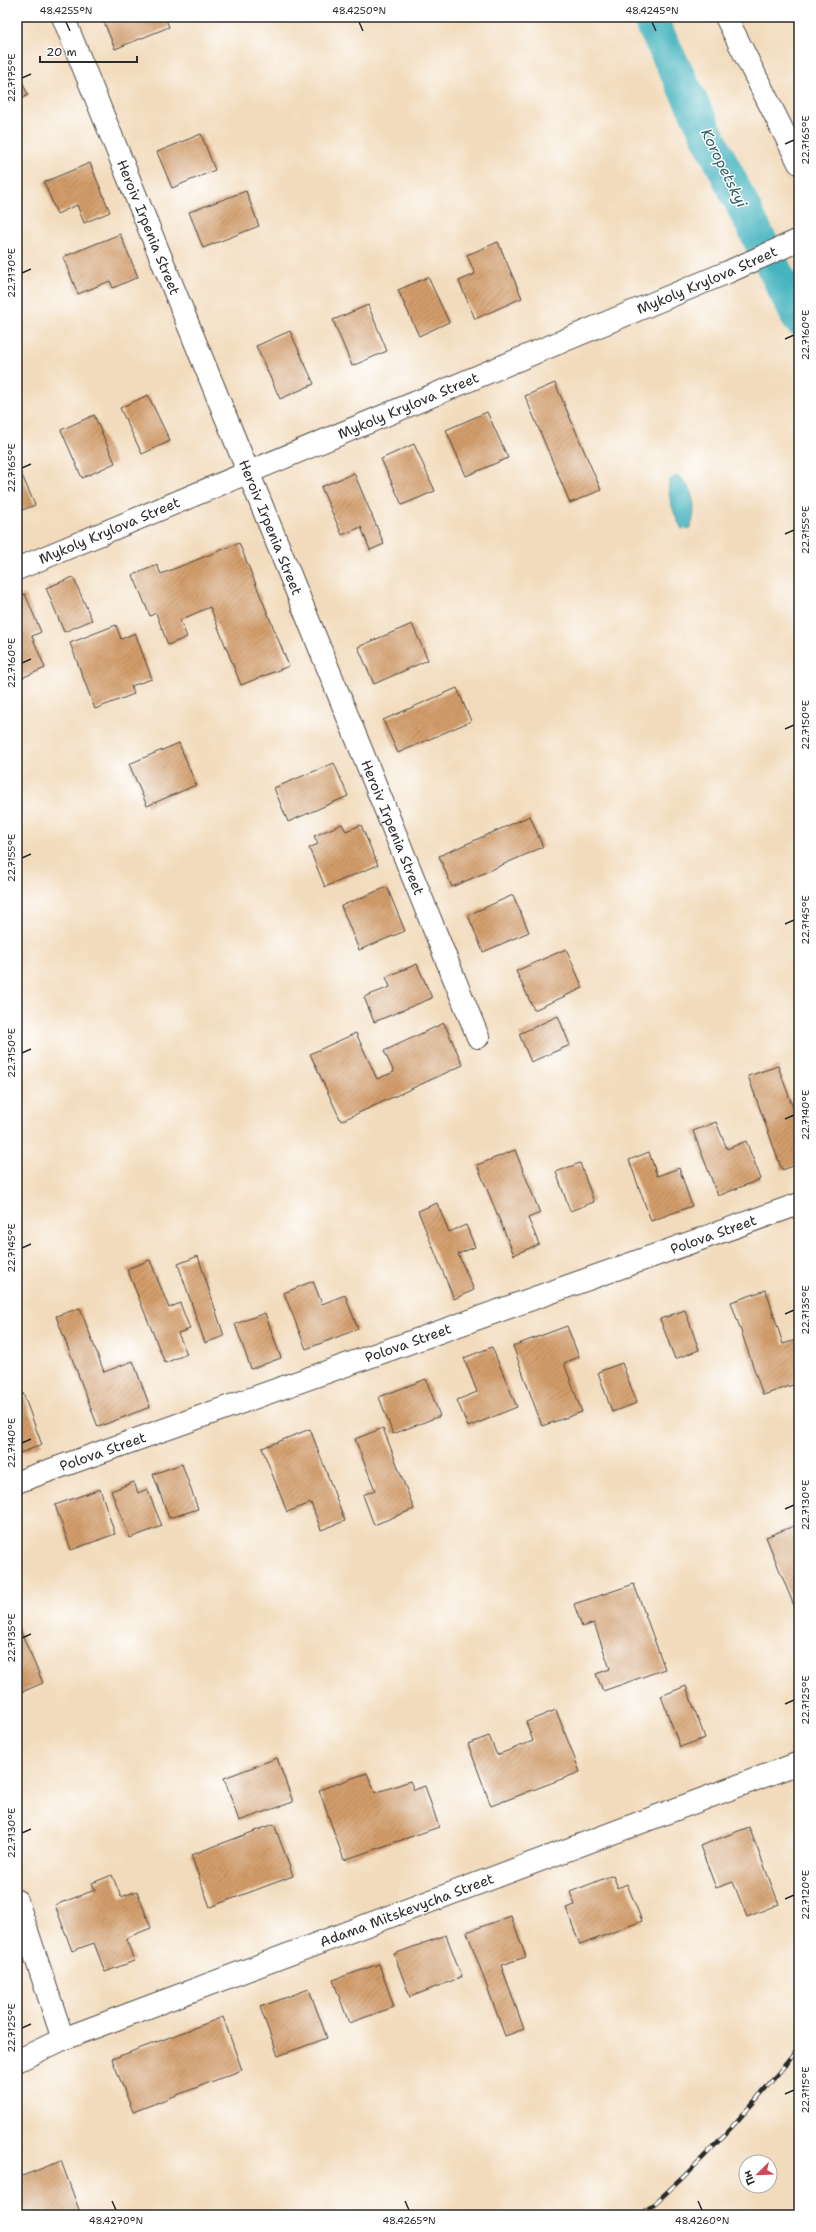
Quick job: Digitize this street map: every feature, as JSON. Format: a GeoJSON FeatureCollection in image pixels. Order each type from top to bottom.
{"type":"FeatureCollection","features":[{"type":"Feature","properties":{"kind":"street","name":"Heroiv Irpenia Street"},"geometry":{"type":"LineString","coordinates":[[63,17],[478,1037]]}},
{"type":"Feature","properties":{"kind":"street"},"geometry":{"type":"LineString","coordinates":[[726,17],[799,163]]}},
{"type":"Feature","properties":{"kind":"street","name":"Mykoly Krylova Street"},"geometry":{"type":"LineString","coordinates":[[17,569],[728,272],[798,240]]}},
{"type":"Feature","properties":{"kind":"street","name":"Polova Street"},"geometry":{"type":"LineString","coordinates":[[17,1482],[799,1204]]}},
{"type":"Feature","properties":{"kind":"street","name":"Adama Mitskevycha Street"},"geometry":{"type":"LineString","coordinates":[[17,2061],[63,2039],[799,1763]]}},
{"type":"Feature","properties":{"kind":"street"},"geometry":{"type":"LineString","coordinates":[[17,1901],[63,2039]]}},
{"type":"Feature","properties":{"kind":"water"},"geometry":{"type":"Polygon","coordinates":[[[678,476],[688,486],[693,500],[694,514],[690,528],[682,529],[676,518],[670,499],[669,480],[678,476]]]}},
{"type":"Feature","properties":{"kind":"building"},"geometry":{"type":"Polygon","coordinates":[[[102,17],[165,17],[169,27],[115,49],[102,17]]]}},
{"type":"Feature","properties":{"kind":"building"},"geometry":{"type":"Polygon","coordinates":[[[17,70],[28,95],[17,101],[17,70]]]}},
{"type":"Feature","properties":{"kind":"building"},"geometry":{"type":"Polygon","coordinates":[[[201,134],[215,170],[172,188],[157,152],[201,134]]]}},
{"type":"Feature","properties":{"kind":"building"},"geometry":{"type":"Polygon","coordinates":[[[90,163],[110,212],[84,223],[77,205],[57,214],[44,182],[90,163]]]}},
{"type":"Feature","properties":{"kind":"building"},"geometry":{"type":"Polygon","coordinates":[[[246,191],[259,226],[203,248],[189,212],[246,191]]]}},
{"type":"Feature","properties":{"kind":"building"},"geometry":{"type":"Polygon","coordinates":[[[120,234],[138,277],[113,288],[110,281],[78,294],[63,257],[120,234]]]}},
{"type":"Feature","properties":{"kind":"building"},"geometry":{"type":"Polygon","coordinates":[[[498,242],[522,298],[475,319],[459,281],[475,274],[467,255],[498,242]]]}},
{"type":"Feature","properties":{"kind":"building"},"geometry":{"type":"Polygon","coordinates":[[[428,277],[449,322],[419,336],[398,290],[428,277]]]}},
{"type":"Feature","properties":{"kind":"building"},"geometry":{"type":"Polygon","coordinates":[[[368,305],[387,351],[352,366],[333,320],[368,305]]]}},
{"type":"Feature","properties":{"kind":"building"},"geometry":{"type":"Polygon","coordinates":[[[290,331],[314,384],[280,399],[256,346],[290,331]]]}},
{"type":"Feature","properties":{"kind":"building"},"geometry":{"type":"Polygon","coordinates":[[[555,383],[601,490],[570,503],[525,396],[555,383]]]}},
{"type":"Feature","properties":{"kind":"building"},"geometry":{"type":"Polygon","coordinates":[[[148,395],[170,441],[142,454],[120,408],[148,395]]]}},
{"type":"Feature","properties":{"kind":"building"},"geometry":{"type":"Polygon","coordinates":[[[487,412],[508,458],[466,476],[446,430],[487,412]]]}},
{"type":"Feature","properties":{"kind":"building"},"geometry":{"type":"Polygon","coordinates":[[[94,415],[115,463],[82,478],[61,430],[94,415]]]}},
{"type":"Feature","properties":{"kind":"building"},"geometry":{"type":"Polygon","coordinates":[[[414,444],[435,491],[402,505],[381,459],[414,444]]]}},
{"type":"Feature","properties":{"kind":"building"},"geometry":{"type":"Polygon","coordinates":[[[17,464],[35,505],[17,512],[17,464]]]}},
{"type":"Feature","properties":{"kind":"building"},"geometry":{"type":"Polygon","coordinates":[[[354,473],[384,544],[370,550],[361,527],[342,535],[321,487],[354,473]]]}},
{"type":"Feature","properties":{"kind":"building"},"geometry":{"type":"Polygon","coordinates":[[[239,543],[289,666],[241,685],[210,607],[180,620],[187,637],[168,645],[156,613],[150,616],[133,575],[157,565],[161,574],[239,543]]]}},
{"type":"Feature","properties":{"kind":"building"},"geometry":{"type":"Polygon","coordinates":[[[73,577],[92,620],[64,632],[46,588],[73,577]]]}},
{"type":"Feature","properties":{"kind":"building"},"geometry":{"type":"Polygon","coordinates":[[[25,594],[41,632],[32,636],[45,668],[17,680],[17,597],[25,594]]]}},
{"type":"Feature","properties":{"kind":"building"},"geometry":{"type":"Polygon","coordinates":[[[412,624],[428,660],[374,684],[358,647],[412,624]]]}},
{"type":"Feature","properties":{"kind":"building"},"geometry":{"type":"Polygon","coordinates":[[[116,625],[121,639],[135,633],[152,679],[131,686],[134,694],[95,709],[70,643],[116,625]]]}},
{"type":"Feature","properties":{"kind":"building"},"geometry":{"type":"Polygon","coordinates":[[[457,688],[471,721],[398,753],[383,720],[457,688]]]}},
{"type":"Feature","properties":{"kind":"building"},"geometry":{"type":"Polygon","coordinates":[[[179,743],[196,785],[147,806],[129,764],[179,743]]]}},
{"type":"Feature","properties":{"kind":"building"},"geometry":{"type":"Polygon","coordinates":[[[334,763],[348,796],[288,822],[274,788],[334,763]]]}},
{"type":"Feature","properties":{"kind":"building"},"geometry":{"type":"Polygon","coordinates":[[[530,816],[543,847],[452,887],[439,856],[530,816]]]}},
{"type":"Feature","properties":{"kind":"building"},"geometry":{"type":"Polygon","coordinates":[[[342,824],[346,831],[361,825],[378,865],[325,887],[309,848],[318,844],[314,836],[342,824]]]}},
{"type":"Feature","properties":{"kind":"building"},"geometry":{"type":"Polygon","coordinates":[[[387,887],[405,931],[359,950],[341,906],[387,887]]]}},
{"type":"Feature","properties":{"kind":"building"},"geometry":{"type":"Polygon","coordinates":[[[513,895],[529,932],[483,952],[468,915],[513,895]]]}},
{"type":"Feature","properties":{"kind":"building"},"geometry":{"type":"Polygon","coordinates":[[[566,949],[583,988],[534,1010],[516,971],[566,949]]]}},
{"type":"Feature","properties":{"kind":"building"},"geometry":{"type":"Polygon","coordinates":[[[417,964],[432,998],[374,1022],[364,997],[390,987],[386,977],[417,964]]]}},
{"type":"Feature","properties":{"kind":"building"},"geometry":{"type":"Polygon","coordinates":[[[558,1016],[570,1045],[531,1062],[519,1034],[558,1016]]]}},
{"type":"Feature","properties":{"kind":"building"},"geometry":{"type":"Polygon","coordinates":[[[444,1023],[463,1065],[341,1121],[310,1054],[356,1033],[377,1079],[394,1072],[384,1051],[444,1023]]]}},
{"type":"Feature","properties":{"kind":"building"},"geometry":{"type":"Polygon","coordinates":[[[778,1066],[796,1116],[799,1115],[799,1164],[782,1170],[748,1076],[778,1066]]]}},
{"type":"Feature","properties":{"kind":"building"},"geometry":{"type":"Polygon","coordinates":[[[716,1122],[727,1149],[746,1141],[761,1179],[718,1196],[693,1131],[716,1122]]]}},
{"type":"Feature","properties":{"kind":"building"},"geometry":{"type":"Polygon","coordinates":[[[515,1150],[540,1213],[528,1218],[539,1244],[514,1255],[477,1165],[515,1150]]]}},
{"type":"Feature","properties":{"kind":"building"},"geometry":{"type":"Polygon","coordinates":[[[649,1152],[657,1176],[679,1168],[692,1206],[651,1221],[629,1160],[649,1152]]]}},
{"type":"Feature","properties":{"kind":"building"},"geometry":{"type":"Polygon","coordinates":[[[580,1163],[594,1202],[570,1211],[556,1172],[580,1163]]]}},
{"type":"Feature","properties":{"kind":"building"},"geometry":{"type":"Polygon","coordinates":[[[437,1203],[449,1232],[466,1225],[475,1247],[458,1254],[474,1290],[454,1299],[418,1211],[437,1203]]]}},
{"type":"Feature","properties":{"kind":"building"},"geometry":{"type":"Polygon","coordinates":[[[198,1256],[224,1336],[205,1343],[178,1264],[198,1256]]]}},
{"type":"Feature","properties":{"kind":"building"},"geometry":{"type":"Polygon","coordinates":[[[150,1260],[169,1308],[180,1303],[190,1329],[178,1333],[187,1354],[165,1363],[127,1269],[150,1260]]]}},
{"type":"Feature","properties":{"kind":"building"},"geometry":{"type":"Polygon","coordinates":[[[313,1281],[322,1304],[345,1295],[358,1329],[306,1349],[284,1293],[313,1281]]]}},
{"type":"Feature","properties":{"kind":"building"},"geometry":{"type":"Polygon","coordinates":[[[766,1290],[783,1344],[799,1339],[799,1383],[763,1395],[731,1302],[766,1290]]]}},
{"type":"Feature","properties":{"kind":"building"},"geometry":{"type":"Polygon","coordinates":[[[80,1308],[104,1372],[133,1361],[150,1407],[98,1427],[56,1316],[80,1308]]]}},
{"type":"Feature","properties":{"kind":"building"},"geometry":{"type":"Polygon","coordinates":[[[685,1310],[699,1350],[675,1359],[660,1319],[685,1310]]]}},
{"type":"Feature","properties":{"kind":"building"},"geometry":{"type":"Polygon","coordinates":[[[265,1313],[281,1358],[251,1369],[235,1324],[265,1313]]]}},
{"type":"Feature","properties":{"kind":"building"},"geometry":{"type":"Polygon","coordinates":[[[567,1326],[579,1357],[564,1363],[582,1412],[542,1426],[513,1346],[567,1326]]]}},
{"type":"Feature","properties":{"kind":"building"},"geometry":{"type":"Polygon","coordinates":[[[492,1347],[517,1407],[468,1427],[457,1400],[477,1392],[464,1358],[492,1347]]]}},
{"type":"Feature","properties":{"kind":"building"},"geometry":{"type":"Polygon","coordinates":[[[622,1363],[637,1403],[612,1412],[598,1372],[622,1363]]]}},
{"type":"Feature","properties":{"kind":"building"},"geometry":{"type":"Polygon","coordinates":[[[426,1379],[440,1416],[393,1434],[379,1397],[426,1379]]]}},
{"type":"Feature","properties":{"kind":"building"},"geometry":{"type":"Polygon","coordinates":[[[17,1387],[20,1394],[23,1393],[42,1445],[17,1454],[17,1387]]]}},
{"type":"Feature","properties":{"kind":"building"},"geometry":{"type":"Polygon","coordinates":[[[383,1428],[414,1509],[374,1525],[363,1495],[375,1490],[355,1439],[383,1428]]]}},
{"type":"Feature","properties":{"kind":"building"},"geometry":{"type":"Polygon","coordinates":[[[310,1429],[345,1521],[321,1530],[311,1503],[287,1512],[262,1448],[310,1429]]]}},
{"type":"Feature","properties":{"kind":"building"},"geometry":{"type":"Polygon","coordinates":[[[182,1464],[198,1509],[169,1518],[153,1474],[182,1464]]]}},
{"type":"Feature","properties":{"kind":"building"},"geometry":{"type":"Polygon","coordinates":[[[134,1482],[138,1493],[147,1489],[162,1526],[130,1538],[111,1491],[134,1482]]]}},
{"type":"Feature","properties":{"kind":"building"},"geometry":{"type":"Polygon","coordinates":[[[100,1489],[115,1534],[71,1550],[55,1505],[100,1489]]]}},
{"type":"Feature","properties":{"kind":"building"},"geometry":{"type":"Polygon","coordinates":[[[799,1524],[799,1618],[766,1537],[799,1524]]]}},
{"type":"Feature","properties":{"kind":"building"},"geometry":{"type":"Polygon","coordinates":[[[634,1584],[665,1669],[603,1691],[596,1674],[610,1669],[594,1623],[582,1627],[574,1604],[634,1584]]]}},
{"type":"Feature","properties":{"kind":"building"},"geometry":{"type":"Polygon","coordinates":[[[17,1623],[43,1683],[17,1694],[17,1623]]]}},
{"type":"Feature","properties":{"kind":"building"},"geometry":{"type":"Polygon","coordinates":[[[686,1686],[705,1738],[680,1747],[661,1696],[686,1686]]]}},
{"type":"Feature","properties":{"kind":"building"},"geometry":{"type":"Polygon","coordinates":[[[556,1710],[580,1772],[491,1806],[468,1744],[489,1736],[497,1755],[533,1741],[526,1722],[556,1710]]]}},
{"type":"Feature","properties":{"kind":"building"},"geometry":{"type":"Polygon","coordinates":[[[277,1758],[293,1802],[239,1821],[224,1778],[277,1758]]]}},
{"type":"Feature","properties":{"kind":"building"},"geometry":{"type":"Polygon","coordinates":[[[367,1773],[375,1793],[410,1781],[414,1790],[425,1786],[439,1827],[344,1860],[319,1790],[367,1773]]]}},
{"type":"Feature","properties":{"kind":"building"},"geometry":{"type":"Polygon","coordinates":[[[274,1824],[293,1876],[210,1907],[191,1855],[274,1824]]]}},
{"type":"Feature","properties":{"kind":"building"},"geometry":{"type":"Polygon","coordinates":[[[749,1827],[779,1904],[747,1917],[733,1882],[716,1888],[700,1846],[749,1827]]]}},
{"type":"Feature","properties":{"kind":"building"},"geometry":{"type":"Polygon","coordinates":[[[112,1875],[121,1897],[137,1891],[151,1928],[126,1938],[134,1961],[105,1972],[94,1943],[72,1951],[55,1905],[95,1890],[92,1883],[112,1875]]]}},
{"type":"Feature","properties":{"kind":"building"},"geometry":{"type":"Polygon","coordinates":[[[613,1875],[618,1888],[627,1884],[642,1921],[580,1945],[566,1908],[575,1905],[570,1892],[613,1875]]]}},
{"type":"Feature","properties":{"kind":"building"},"geometry":{"type":"Polygon","coordinates":[[[511,1916],[526,1957],[501,1965],[524,2029],[505,2036],[467,1932],[511,1916]]]}},
{"type":"Feature","properties":{"kind":"building"},"geometry":{"type":"Polygon","coordinates":[[[446,1935],[462,1977],[410,1997],[394,1954],[446,1935]]]}},
{"type":"Feature","properties":{"kind":"building"},"geometry":{"type":"Polygon","coordinates":[[[379,1964],[394,2007],[349,2023],[333,1980],[379,1964]]]}},
{"type":"Feature","properties":{"kind":"building"},"geometry":{"type":"Polygon","coordinates":[[[309,1989],[327,2038],[278,2056],[260,2007],[309,1989]]]}},
{"type":"Feature","properties":{"kind":"building"},"geometry":{"type":"Polygon","coordinates":[[[223,2017],[242,2070],[133,2112],[112,2059],[223,2017]]]}},
{"type":"Feature","properties":{"kind":"building"},"geometry":{"type":"Polygon","coordinates":[[[61,2161],[81,2215],[17,2215],[17,2178],[61,2161]]]}},
{"type":"Feature","properties":{"kind":"waterway","name":"Koropetskyi"},"geometry":{"type":"LineString","coordinates":[[649,17],[799,319]]}},
{"type":"Feature","properties":{"kind":"railway"},"geometry":{"type":"LineString","coordinates":[[641,2215],[684,2176],[724,2135],[799,2048]]}}]}
